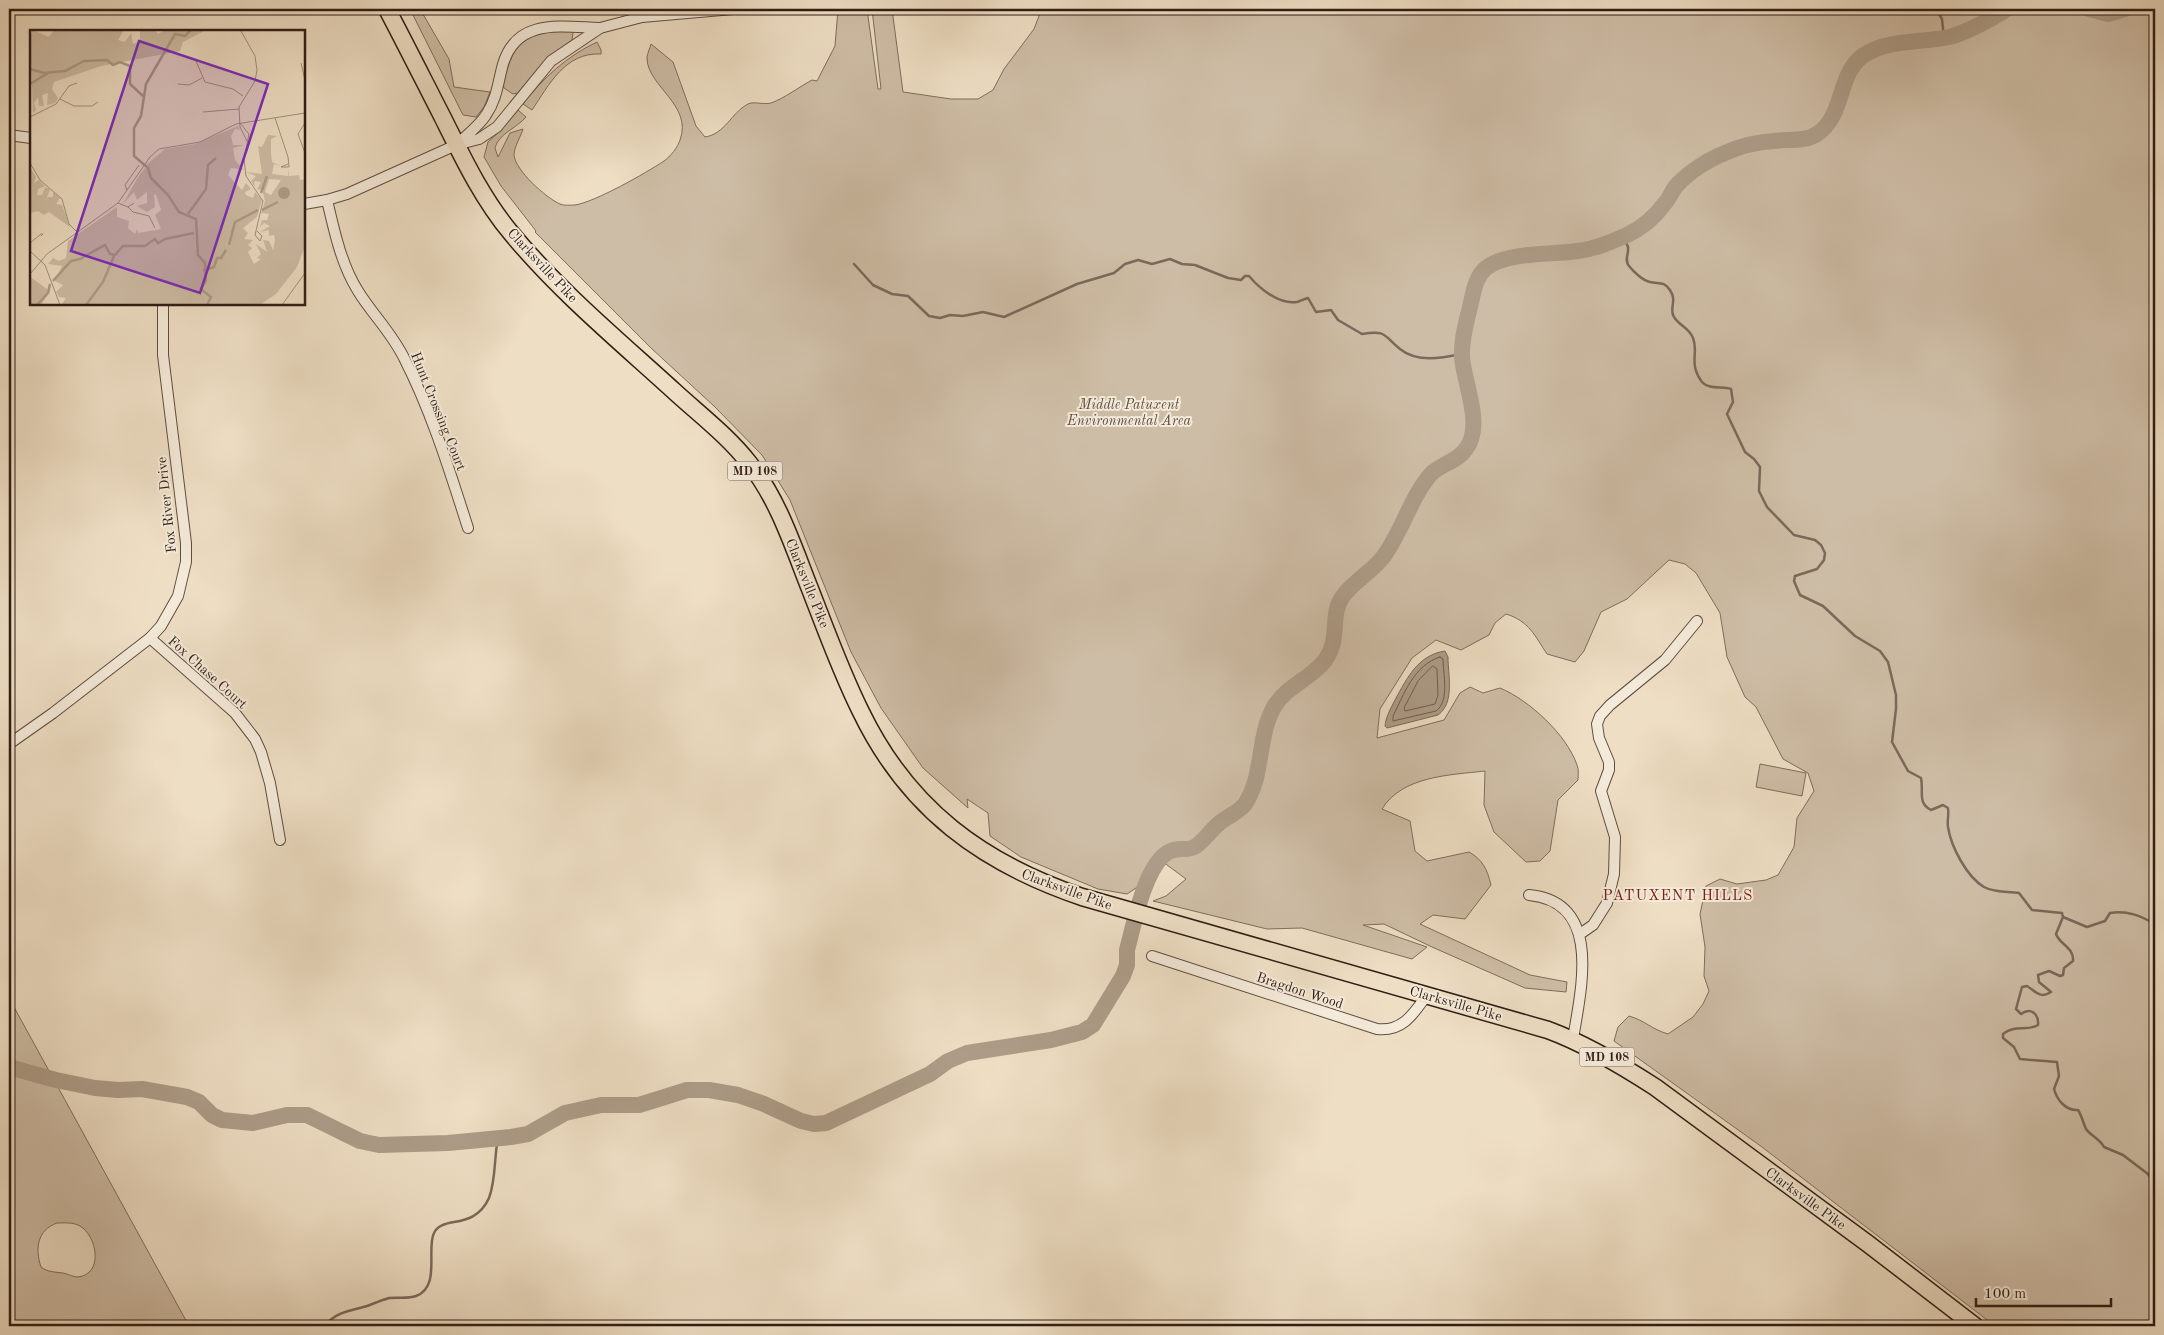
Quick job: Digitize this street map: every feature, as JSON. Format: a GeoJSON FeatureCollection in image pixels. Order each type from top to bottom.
{"type":"FeatureCollection","features":[{"type":"Feature","properties":{"kind":"main road","name":"Clarksville Pike"},"geometry":{"type":"LineString","coordinates":[[388,9],[456,145],[485,197],[525,248],[622,345],[733,445],[754,470],[773,500],[860,711],[880,747],[905,782],[944,822],[961,836],[1000,862],[1046,885],[1573,1039],[1655,1087],[1868,1243],[1973,1326]]}},
{"type":"Feature","properties":{"kind":"street"},"geometry":{"type":"LineString","coordinates":[[456,145],[486,114],[498,92],[508,53],[530,31],[550,26],[600,28],[642,17],[733,9]]}},
{"type":"Feature","properties":{"kind":"street"},"geometry":{"type":"LineString","coordinates":[[305,204],[327,200],[359,189],[456,145],[479,139],[489,134],[551,61],[600,28]]}},
{"type":"Feature","properties":{"kind":"street"},"geometry":{"type":"LineString","coordinates":[[9,134],[30,138]]}},
{"type":"Feature","properties":{"kind":"street","name":"Hunt Crossing Court"},"geometry":{"type":"LineString","coordinates":[[327,200],[343,257],[356,288],[397,345],[413,375],[446,460],[468,528]]}},
{"type":"Feature","properties":{"kind":"street","name":"Fox River Drive"},"geometry":{"type":"LineString","coordinates":[[9,744],[53,713],[150,638],[161,626],[178,596],[186,562],[186,543],[163,355],[163,305]]}},
{"type":"Feature","properties":{"kind":"street"},"geometry":{"type":"LineString","coordinates":[[1580,934],[1593,925],[1608,904],[1614,874],[1615,837],[1601,791],[1609,770],[1609,762],[1599,738],[1597,724],[1600,716],[1610,705],[1665,660],[1697,621]]}},
{"type":"Feature","properties":{"kind":"street","name":"Fox Chase Court"},"geometry":{"type":"LineString","coordinates":[[150,638],[235,713],[255,739],[267,769],[280,840]]}},
{"type":"Feature","properties":{"kind":"street"},"geometry":{"type":"LineString","coordinates":[[1529,895],[1543,896],[1557,903],[1570,917],[1580,934],[1583,965],[1573,1039]]}},
{"type":"Feature","properties":{"kind":"street","name":"Bragdon Wood"},"geometry":{"type":"LineString","coordinates":[[1152,956],[1384,1030],[1401,1025],[1409,1019],[1427,995]]}},
{"type":"Feature","properties":{"kind":"green space"},"geometry":{"type":"Polygon","coordinates":[[[410,9],[420,9],[449,59],[454,87],[490,92],[484,107],[476,117],[463,115],[410,9]]]}},
{"type":"Feature","properties":{"kind":"green space","name":"Middle Patuxent Environmental Area"},"geometry":{"type":"Polygon","coordinates":[[[838,9],[867,9],[878,89],[881,89],[872,9],[892,9],[903,92],[951,99],[978,99],[993,90],[1004,69],[1034,29],[1039,16],[1038,9],[2155,9],[2155,1326],[1995,1326],[1762,1147],[1614,1041],[1618,1027],[1629,1016],[1668,1034],[1693,1017],[1703,1004],[1709,991],[1704,976],[1705,947],[1700,914],[1706,886],[1720,879],[1737,884],[1766,880],[1778,875],[1794,847],[1797,818],[1814,791],[1808,773],[1783,759],[1756,707],[1745,697],[1727,657],[1720,613],[1696,573],[1685,564],[1669,560],[1627,599],[1601,612],[1584,651],[1575,662],[1547,654],[1526,625],[1506,614],[1495,623],[1489,635],[1461,650],[1436,640],[1412,658],[1380,709],[1377,738],[1444,720],[1460,693],[1470,687],[1483,693],[1500,688],[1523,701],[1534,710],[1546,720],[1565,742],[1578,767],[1578,780],[1558,800],[1550,851],[1540,861],[1526,862],[1494,832],[1484,805],[1485,771],[1442,776],[1414,784],[1391,798],[1382,809],[1410,821],[1415,851],[1427,861],[1469,852],[1481,862],[1488,874],[1491,885],[1465,919],[1433,915],[1420,924],[1530,975],[1567,982],[1566,992],[1525,988],[1384,924],[1363,925],[1427,947],[1412,959],[1302,928],[1267,929],[1153,901],[1166,896],[1186,879],[1159,859],[1142,884],[1127,894],[1098,889],[1021,857],[990,836],[988,813],[967,799],[968,808],[923,768],[881,708],[851,652],[790,500],[762,455],[535,232],[501,186],[484,157],[488,142],[518,110],[526,117],[497,143],[495,148],[498,157],[510,133],[523,129],[514,155],[525,176],[532,183],[547,196],[562,205],[575,205],[595,199],[664,161],[678,146],[682,128],[680,116],[649,68],[647,56],[651,44],[673,62],[696,126],[705,137],[718,132],[748,104],[771,103],[812,80],[817,81],[835,46],[838,9]]]}},
{"type":"Feature","properties":{"kind":"green space"},"geometry":{"type":"Polygon","coordinates":[[[570,31],[573,33],[572,40],[541,65],[518,93],[513,94],[504,88],[503,84],[510,60],[523,41],[529,36],[541,32],[570,31]]]}},
{"type":"Feature","properties":{"kind":"green space"},"geometry":{"type":"Polygon","coordinates":[[[597,42],[601,54],[577,58],[568,64],[559,72],[532,110],[523,104],[556,68],[597,42]]]}},
{"type":"Feature","properties":{"kind":"green space"},"geometry":{"type":"Polygon","coordinates":[[[1760,764],[1806,773],[1802,796],[1756,787],[1760,764]]]}},
{"type":"Feature","properties":{"kind":"green space"},"geometry":{"type":"Polygon","coordinates":[[[9,998],[189,1326],[9,1326],[9,998]],[[57,1223],[45,1230],[39,1241],[38,1254],[41,1267],[48,1271],[76,1277],[86,1274],[92,1269],[95,1262],[94,1246],[91,1238],[80,1226],[72,1223],[57,1223]]]}},
{"type":"Feature","properties":{"kind":"water"},"geometry":{"type":"Polygon","coordinates":[[[1445,651],[1448,657],[1449,696],[1443,710],[1438,715],[1387,728],[1385,726],[1389,712],[1414,669],[1427,657],[1445,651]]]}},
{"type":"Feature","properties":{"kind":"waterway"},"geometry":{"type":"LineString","coordinates":[[1936,9],[1942,19],[1944,38]]}},
{"type":"Feature","properties":{"kind":"waterway"},"geometry":{"type":"LineString","coordinates":[[9,1067],[95,1088],[118,1090],[142,1089],[187,1097],[199,1102],[212,1115],[222,1120],[253,1123],[287,1115],[307,1115],[360,1141],[379,1145],[448,1143],[528,1134],[565,1113],[601,1105],[639,1105],[687,1090],[709,1090],[738,1095],[764,1104],[801,1121],[814,1124],[826,1123],[930,1074],[948,1061],[967,1053],[1051,1040],[1082,1032],[1093,1025],[1123,976],[1127,965],[1127,950],[1140,900],[1156,864],[1172,850],[1193,848],[1218,824],[1243,807],[1255,781],[1265,731],[1274,707],[1290,689],[1316,670],[1328,655],[1334,637],[1336,612],[1343,596],[1384,556],[1418,492],[1431,474],[1459,457],[1466,449],[1471,439],[1473,416],[1463,368],[1462,345],[1473,291],[1482,272],[1495,263],[1506,259],[1518,256],[1584,250],[1603,245],[1627,235],[1653,217],[1682,180],[1712,159],[1749,145],[1802,139],[1817,134],[1832,117],[1849,72],[1864,55],[1884,46],[1949,37],[1978,25],[2007,9]]}},
{"type":"Feature","properties":{"kind":"waterway"},"geometry":{"type":"LineString","coordinates":[[2089,9],[2108,14],[2125,9]]}},
{"type":"Feature","properties":{"kind":"waterway"},"geometry":{"type":"LineString","coordinates":[[1623,237],[1628,247],[1628,264],[1638,276],[1650,282],[1663,284],[1670,290],[1673,297],[1673,315],[1689,331],[1695,343],[1695,364],[1702,382],[1712,387],[1731,389],[1733,402],[1727,414],[1745,452],[1760,467],[1759,491],[1767,507],[1794,535],[1815,540],[1821,545],[1825,553],[1824,560],[1817,569],[1795,576],[1794,581],[1800,595],[1823,606],[1855,636],[1880,651],[1888,662],[1896,695],[1892,742],[1908,771],[1921,778],[1922,800],[1924,804],[1931,810],[1943,805],[1948,808],[1948,825],[1952,843],[1966,869],[1978,882],[1988,889],[2019,893],[2032,910],[2062,913],[2063,917],[2056,934],[2071,952],[2073,961],[2064,968],[2063,975],[2060,976],[2049,971],[2038,975],[2039,982],[2051,992],[2041,995],[2027,986],[2022,987],[2016,1009],[2021,1014],[2028,1011],[2034,1013],[2038,1025],[2029,1028],[2012,1029],[2003,1034],[2003,1038],[2014,1047],[2020,1059],[2057,1062],[2059,1076],[2054,1089],[2060,1101],[2066,1107],[2078,1110],[2086,1129],[2104,1147],[2123,1155],[2148,1174],[2155,1187]]}},
{"type":"Feature","properties":{"kind":"waterway"},"geometry":{"type":"LineString","coordinates":[[854,264],[873,285],[892,294],[908,296],[929,316],[940,318],[950,315],[963,316],[983,312],[1004,317],[1077,284],[1114,273],[1125,264],[1138,260],[1152,264],[1170,259],[1182,264],[1195,265],[1228,278],[1241,280],[1245,276],[1249,276],[1270,295],[1283,301],[1297,302],[1308,298],[1316,312],[1331,310],[1338,320],[1362,334],[1381,333],[1400,349],[1414,356],[1438,358],[1462,354]]}},
{"type":"Feature","properties":{"kind":"waterway"},"geometry":{"type":"LineString","coordinates":[[2063,917],[2087,927],[2105,921],[2110,913],[2122,912],[2139,916],[2155,924]]}},
{"type":"Feature","properties":{"kind":"waterway"},"geometry":{"type":"LineString","coordinates":[[324,1326],[334,1317],[344,1312],[389,1298],[413,1297],[424,1291],[431,1276],[431,1248],[434,1233],[444,1225],[475,1215],[483,1208],[489,1198],[493,1184],[498,1138]]}},
{"type":"Feature","properties":{"kind":"district","name":"PATUXENT HILLS"},"geometry":{"type":"Point","coordinates":[1678,895]}}]}
